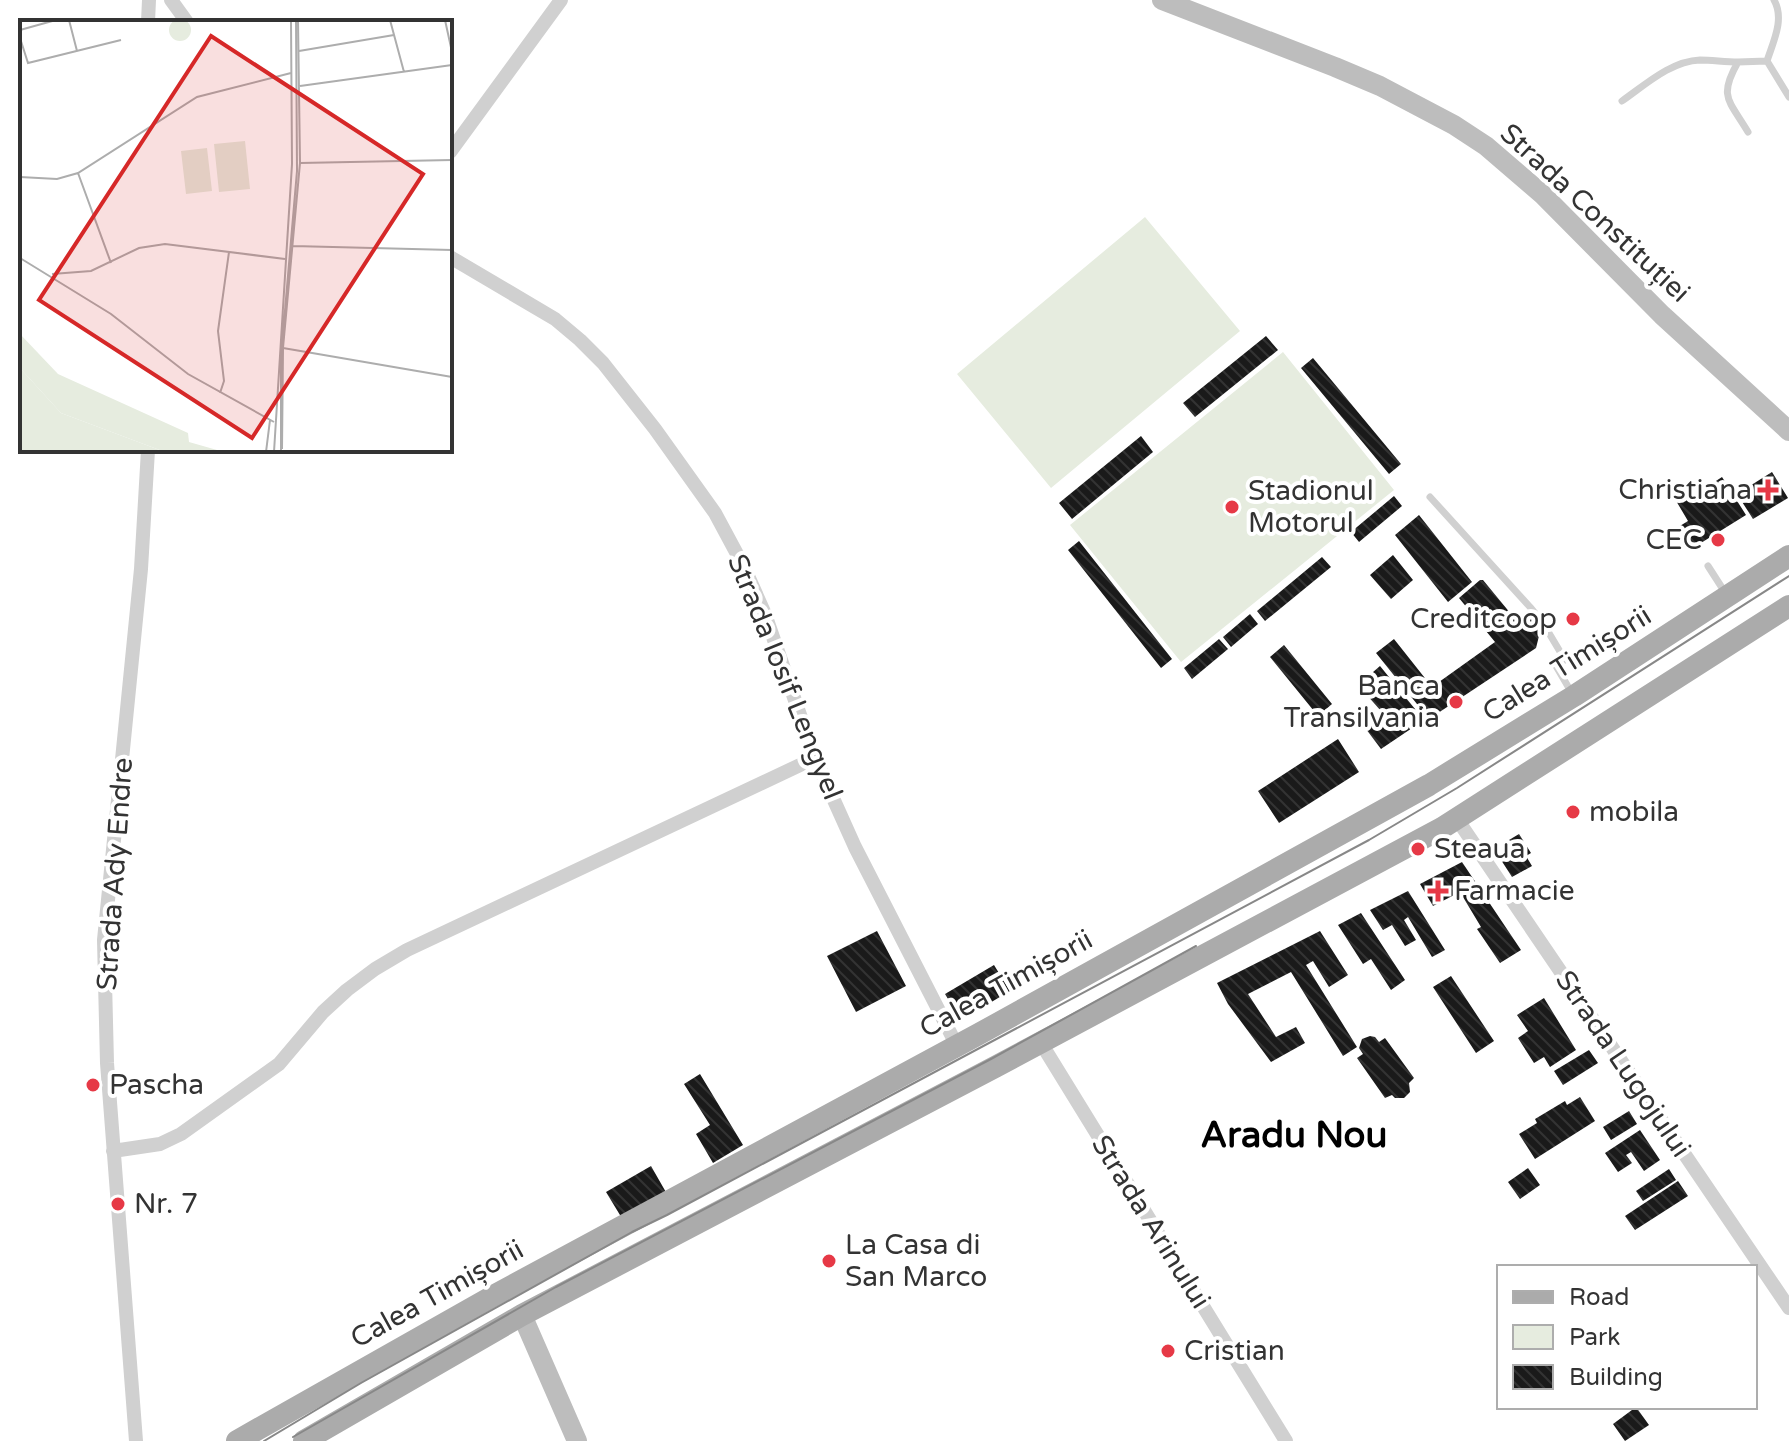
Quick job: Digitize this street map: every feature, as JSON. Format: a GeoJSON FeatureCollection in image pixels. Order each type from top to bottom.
{"type":"FeatureCollection","features":[{"type":"Feature","properties":{"kind":"main road","name":"Calea Timișorii"},"geometry":{"type":"LineString","coordinates":[[237,1441],[495,1295],[957,1046],[1429,785],[1574,696],[1789,556]]}},
{"type":"Feature","properties":{"kind":"main road"},"geometry":{"type":"LineString","coordinates":[[304,1441],[522,1315],[1041,1043],[1457,819],[1789,606]]}},
{"type":"Feature","properties":{"kind":"street"},"geometry":{"type":"LineString","coordinates":[[148,20],[149,0]]}},
{"type":"Feature","properties":{"kind":"street"},"geometry":{"type":"LineString","coordinates":[[171,0],[186,20]]}},
{"type":"Feature","properties":{"kind":"street"},"geometry":{"type":"LineString","coordinates":[[452,149],[561,0]]}},
{"type":"Feature","properties":{"kind":"street","name":"Strada Constituției"},"geometry":{"type":"LineString","coordinates":[[1162,0],[1380,86],[1454,125],[1486,146],[1543,195],[1662,315],[1789,431]]}},
{"type":"Feature","properties":{"kind":"street","name":"Strada Iosif Lengyel"},"geometry":{"type":"LineString","coordinates":[[452,258],[555,319],[603,363],[715,513],[765,614],[815,758],[855,847],[957,1046]]}},
{"type":"Feature","properties":{"kind":"street","name":"Strada Ady Endre"},"geometry":{"type":"LineString","coordinates":[[136,1441],[107,1063],[104,940],[141,569],[148,452]]}},
{"type":"Feature","properties":{"kind":"street"},"geometry":{"type":"LineString","coordinates":[[113,1151],[160,1144],[181,1134],[279,1064],[323,1012],[347,990],[407,950],[815,758]]}},
{"type":"Feature","properties":{"kind":"street","name":"Strada Lugojului"},"geometry":{"type":"LineString","coordinates":[[1457,819],[1789,1308]]}},
{"type":"Feature","properties":{"kind":"street","name":"Strada Arinului"},"geometry":{"type":"LineString","coordinates":[[1041,1043],[1286,1441]]}},
{"type":"Feature","properties":{"kind":"street"},"geometry":{"type":"LineString","coordinates":[[522,1315],[577,1441]]}},
{"type":"Feature","properties":{"kind":"lane"},"geometry":{"type":"LineString","coordinates":[[1774,0],[1779,18],[1767,61],[1789,97]]}},
{"type":"Feature","properties":{"kind":"lane"},"geometry":{"type":"LineString","coordinates":[[1622,101],[1669,69],[1684,63],[1698,60],[1767,61]]}},
{"type":"Feature","properties":{"kind":"lane"},"geometry":{"type":"LineString","coordinates":[[1738,62],[1729,77],[1727,95],[1748,132]]}},
{"type":"Feature","properties":{"kind":"lane"},"geometry":{"type":"LineString","coordinates":[[1430,497],[1530,607],[1565,660]]}},
{"type":"Feature","properties":{"kind":"lane"},"geometry":{"type":"LineString","coordinates":[[1708,566],[1728,596]]}},
{"type":"Feature","properties":{"kind":"lane"},"geometry":{"type":"LineString","coordinates":[[1556,666],[1574,696]]}},
{"type":"Feature","properties":{"kind":"green space"},"geometry":{"type":"Polygon","coordinates":[[[1145,217],[1240,331],[1051,488],[957,374],[1145,217]]]}},
{"type":"Feature","properties":{"kind":"green space","name":"Stadionul Motorul"},"geometry":{"type":"Polygon","coordinates":[[[1283,352],[1394,490],[1181,662],[1070,525],[1283,352]]]}},
{"type":"Feature","properties":{"kind":"building"},"geometry":{"type":"Polygon","coordinates":[[[1266,336],[1278,350],[1195,417],[1183,403],[1266,336]]]}},
{"type":"Feature","properties":{"kind":"building"},"geometry":{"type":"Polygon","coordinates":[[[1313,358],[1401,464],[1389,474],[1301,368],[1313,358]]]}},
{"type":"Feature","properties":{"kind":"building"},"geometry":{"type":"Polygon","coordinates":[[[1141,436],[1153,452],[1072,519],[1059,503],[1141,436]]]}},
{"type":"Feature","properties":{"kind":"building"},"geometry":{"type":"Polygon","coordinates":[[[1772,472],[1788,498],[1753,519],[1737,494],[1772,472]]]}},
{"type":"Feature","properties":{"kind":"building"},"geometry":{"type":"Polygon","coordinates":[[[1722,477],[1746,515],[1688,551],[1675,529],[1688,521],[1675,499],[1690,490],[1693,496],[1722,477]]]}},
{"type":"Feature","properties":{"kind":"building"},"geometry":{"type":"Polygon","coordinates":[[[1394,496],[1402,506],[1359,542],[1351,532],[1394,496]]]}},
{"type":"Feature","properties":{"kind":"building"},"geometry":{"type":"Polygon","coordinates":[[[1419,515],[1472,582],[1448,602],[1395,535],[1419,515]]]}},
{"type":"Feature","properties":{"kind":"building"},"geometry":{"type":"Polygon","coordinates":[[[1079,541],[1172,659],[1161,668],[1068,550],[1079,541]]]}},
{"type":"Feature","properties":{"kind":"building"},"geometry":{"type":"Polygon","coordinates":[[[1393,555],[1413,580],[1391,599],[1370,575],[1393,555]]]}},
{"type":"Feature","properties":{"kind":"building"},"geometry":{"type":"Polygon","coordinates":[[[1322,557],[1331,567],[1265,621],[1257,611],[1322,557]]]}},
{"type":"Feature","properties":{"kind":"building"},"geometry":{"type":"Polygon","coordinates":[[[1480,580],[1511,614],[1529,614],[1541,628],[1536,648],[1429,719],[1376,653],[1394,639],[1432,687],[1495,642],[1459,598],[1480,580]]]}},
{"type":"Feature","properties":{"kind":"building"},"geometry":{"type":"Polygon","coordinates":[[[1250,614],[1258,624],[1231,647],[1223,637],[1250,614]]]}},
{"type":"Feature","properties":{"kind":"building"},"geometry":{"type":"Polygon","coordinates":[[[1219,639],[1228,649],[1192,679],[1184,668],[1219,639]]]}},
{"type":"Feature","properties":{"kind":"building"},"geometry":{"type":"Polygon","coordinates":[[[1284,645],[1332,704],[1318,716],[1270,657],[1284,645]]]}},
{"type":"Feature","properties":{"kind":"building"},"geometry":{"type":"Polygon","coordinates":[[[1380,666],[1424,720],[1381,749],[1363,725],[1381,711],[1358,685],[1380,666]]]}},
{"type":"Feature","properties":{"kind":"building"},"geometry":{"type":"Polygon","coordinates":[[[1338,739],[1359,772],[1279,823],[1258,791],[1338,739]]]}},
{"type":"Feature","properties":{"kind":"building"},"geometry":{"type":"Polygon","coordinates":[[[1519,834],[1531,853],[1526,856],[1532,866],[1512,877],[1494,849],[1519,834]]]}},
{"type":"Feature","properties":{"kind":"building"},"geometry":{"type":"Polygon","coordinates":[[[1462,862],[1521,950],[1500,963],[1477,929],[1481,927],[1460,892],[1433,906],[1420,884],[1462,862]]]}},
{"type":"Feature","properties":{"kind":"building"},"geometry":{"type":"Polygon","coordinates":[[[1408,891],[1445,950],[1432,957],[1408,917],[1404,920],[1416,940],[1405,946],[1392,925],[1383,930],[1370,910],[1408,891]]]}},
{"type":"Feature","properties":{"kind":"building"},"geometry":{"type":"Polygon","coordinates":[[[1361,913],[1405,980],[1391,990],[1371,959],[1363,964],[1338,925],[1361,913]]]}},
{"type":"Feature","properties":{"kind":"building"},"geometry":{"type":"Polygon","coordinates":[[[877,931],[906,986],[856,1012],[827,956],[877,931]]]}},
{"type":"Feature","properties":{"kind":"building"},"geometry":{"type":"Polygon","coordinates":[[[1320,931],[1348,975],[1329,987],[1313,961],[1306,965],[1357,1047],[1343,1056],[1291,972],[1248,994],[1276,1037],[1296,1027],[1305,1043],[1271,1062],[1228,1004],[1217,983],[1320,931]]]}},
{"type":"Feature","properties":{"kind":"building"},"geometry":{"type":"Polygon","coordinates":[[[994,965],[1010,991],[961,1020],[945,994],[994,965]]]}},
{"type":"Feature","properties":{"kind":"building"},"geometry":{"type":"Polygon","coordinates":[[[1451,976],[1494,1041],[1476,1053],[1433,987],[1451,976]]]}},
{"type":"Feature","properties":{"kind":"building"},"geometry":{"type":"Polygon","coordinates":[[[1544,998],[1576,1050],[1550,1067],[1544,1057],[1534,1063],[1518,1038],[1528,1031],[1517,1015],[1544,998]]]}},
{"type":"Feature","properties":{"kind":"building"},"geometry":{"type":"Polygon","coordinates":[[[1370,1036],[1379,1042],[1385,1038],[1414,1078],[1409,1083],[1410,1092],[1404,1098],[1392,1095],[1385,1098],[1357,1058],[1363,1054],[1359,1048],[1362,1039],[1370,1036]]]}},
{"type":"Feature","properties":{"kind":"building"},"geometry":{"type":"Polygon","coordinates":[[[1589,1050],[1598,1063],[1563,1085],[1554,1071],[1589,1050]]]}},
{"type":"Feature","properties":{"kind":"building"},"geometry":{"type":"Polygon","coordinates":[[[700,1074],[743,1145],[713,1163],[696,1134],[710,1125],[684,1084],[700,1074]]]}},
{"type":"Feature","properties":{"kind":"building"},"geometry":{"type":"Polygon","coordinates":[[[1580,1097],[1595,1121],[1535,1159],[1519,1134],[1537,1123],[1535,1119],[1565,1101],[1567,1105],[1580,1097]]]}},
{"type":"Feature","properties":{"kind":"building"},"geometry":{"type":"Polygon","coordinates":[[[1629,1111],[1637,1124],[1611,1140],[1603,1127],[1629,1111]]]}},
{"type":"Feature","properties":{"kind":"building"},"geometry":{"type":"Polygon","coordinates":[[[1640,1130],[1660,1160],[1644,1171],[1631,1152],[1626,1155],[1632,1163],[1618,1172],[1605,1153],[1640,1130]]]}},
{"type":"Feature","properties":{"kind":"building"},"geometry":{"type":"Polygon","coordinates":[[[651,1166],[667,1194],[623,1220],[606,1192],[651,1166]]]}},
{"type":"Feature","properties":{"kind":"building"},"geometry":{"type":"Polygon","coordinates":[[[1528,1168],[1540,1185],[1520,1199],[1508,1182],[1528,1168]]]}},
{"type":"Feature","properties":{"kind":"building"},"geometry":{"type":"Polygon","coordinates":[[[1669,1169],[1676,1180],[1643,1201],[1636,1191],[1669,1169]]]}},
{"type":"Feature","properties":{"kind":"building"},"geometry":{"type":"Polygon","coordinates":[[[1678,1181],[1688,1196],[1635,1230],[1625,1216],[1678,1181]]]}},
{"type":"Feature","properties":{"kind":"building"},"geometry":{"type":"Polygon","coordinates":[[[1637,1409],[1649,1425],[1625,1441],[1613,1424],[1637,1409]]]}},
{"type":"Feature","properties":{"kind":"tram line"},"geometry":{"type":"LineString","coordinates":[[264,1441],[361,1383],[632,1232],[1369,840],[1457,788],[1789,576]]}},
{"type":"Feature","properties":{"kind":"tram line"},"geometry":{"type":"LineString","coordinates":[[293,1437],[556,1287],[991,1059],[1196,946]]}},
{"type":"Feature","properties":{"kind":"place","name":"Christiana"},"geometry":{"type":"Point","coordinates":[1768,490]}},
{"type":"Feature","properties":{"kind":"place","name":"Stadionul Motorul"},"geometry":{"type":"Point","coordinates":[1232,507]}},
{"type":"Feature","properties":{"kind":"place","name":"CEC"},"geometry":{"type":"Point","coordinates":[1718,540]}},
{"type":"Feature","properties":{"kind":"place","name":"Creditcoop"},"geometry":{"type":"Point","coordinates":[1573,619]}},
{"type":"Feature","properties":{"kind":"place","name":"Banca Transilvania"},"geometry":{"type":"Point","coordinates":[1456,702]}},
{"type":"Feature","properties":{"kind":"place","name":"mobila"},"geometry":{"type":"Point","coordinates":[1573,812]}},
{"type":"Feature","properties":{"kind":"place","name":"Steaua"},"geometry":{"type":"Point","coordinates":[1418,849]}},
{"type":"Feature","properties":{"kind":"place","name":"Farmacie"},"geometry":{"type":"Point","coordinates":[1438,891]}},
{"type":"Feature","properties":{"kind":"place","name":"Pascha"},"geometry":{"type":"Point","coordinates":[93,1085]}},
{"type":"Feature","properties":{"kind":"place","name":"Nr. 7"},"geometry":{"type":"Point","coordinates":[118,1204]}},
{"type":"Feature","properties":{"kind":"place","name":"La Casa di San Marco"},"geometry":{"type":"Point","coordinates":[829,1261]}},
{"type":"Feature","properties":{"kind":"place","name":"Cristian"},"geometry":{"type":"Point","coordinates":[1168,1351]}},
{"type":"Feature","properties":{"kind":"district","name":"Aradu Nou"},"geometry":{"type":"Point","coordinates":[1294,1135]}}]}
